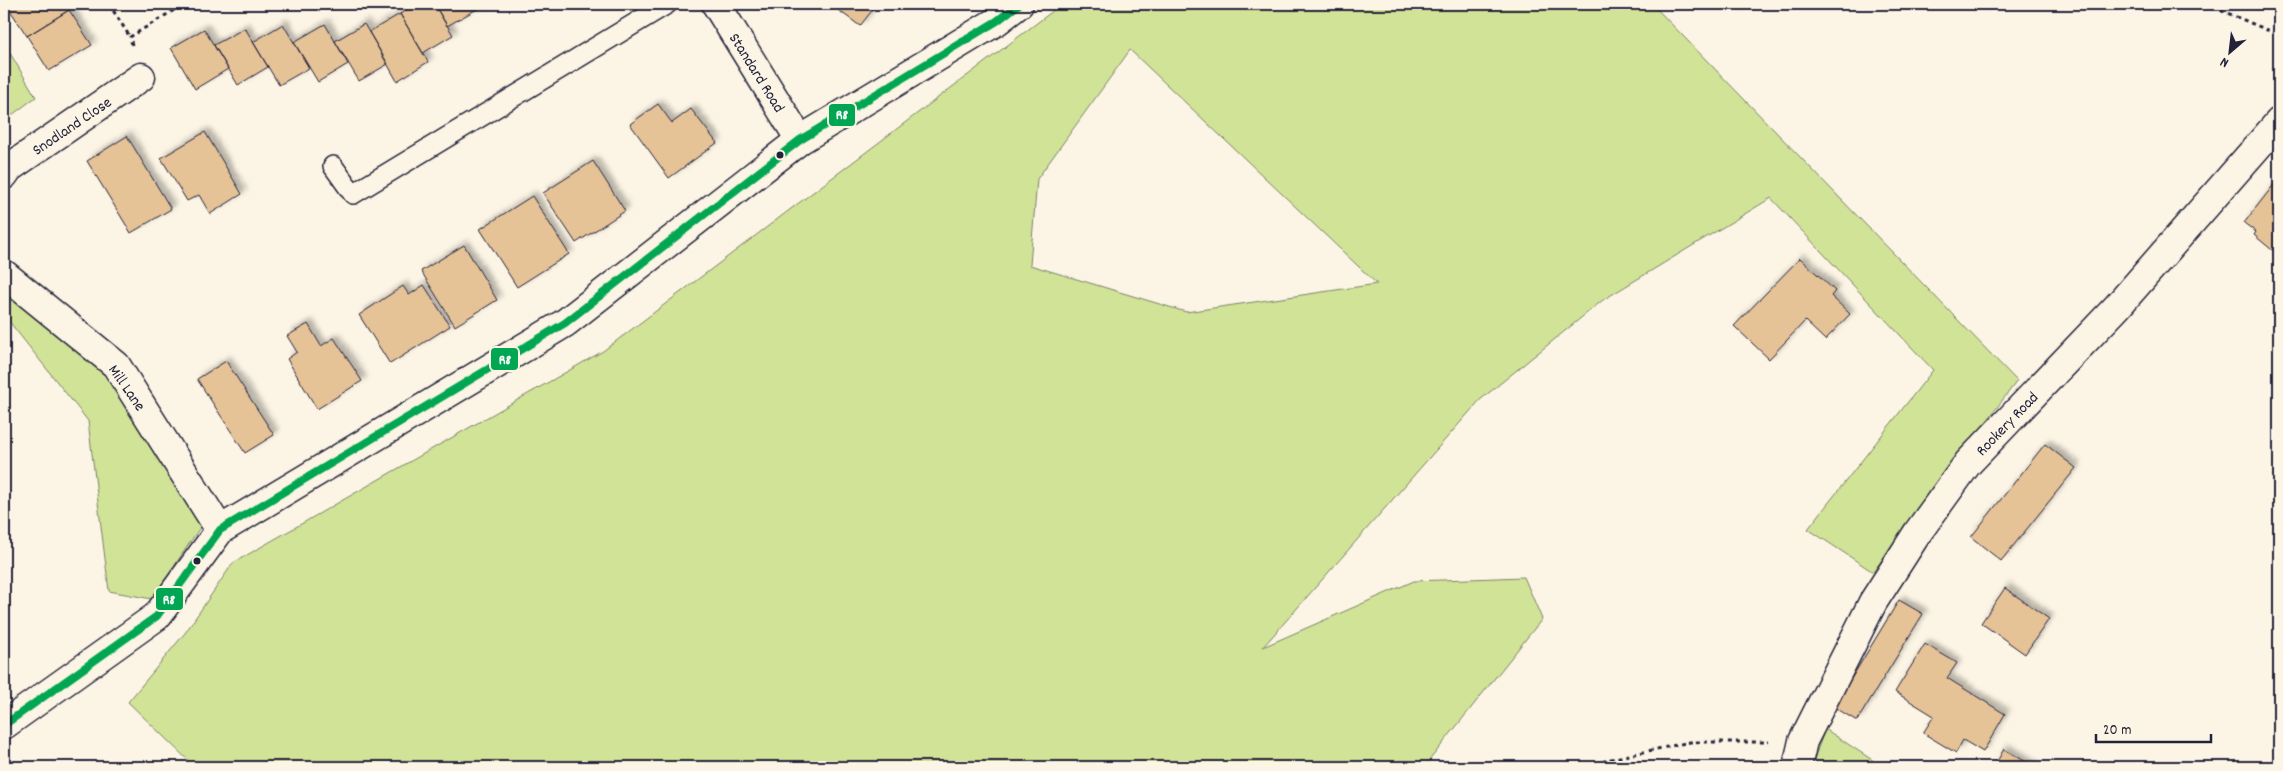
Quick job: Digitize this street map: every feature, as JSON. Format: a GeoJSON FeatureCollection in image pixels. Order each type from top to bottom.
{"type":"FeatureCollection","features":[{"type":"Feature","properties":{"kind":"street","name":"Standard Road"},"geometry":{"type":"LineString","coordinates":[[716,4],[800,140]]}},
{"type":"Feature","properties":{"kind":"street"},"geometry":{"type":"LineString","coordinates":[[4,725],[157,616],[220,530],[565,323],[800,140],[997,21],[1019,4]]}},
{"type":"Feature","properties":{"kind":"street","name":"Snodland Close"},"geometry":{"type":"LineString","coordinates":[[4,175],[9,168],[141,77]]}},
{"type":"Feature","properties":{"kind":"street","name":"Rookery Road"},"geometry":{"type":"LineString","coordinates":[[1797,767],[1803,741],[1873,602],[1918,532],[1968,463],[2117,307],[2279,122]]}},
{"type":"Feature","properties":{"kind":"street","name":"Mill Lane"},"geometry":{"type":"LineString","coordinates":[[4,274],[116,365],[220,530]]}},
{"type":"Feature","properties":{"kind":"lane"},"geometry":{"type":"LineString","coordinates":[[333,166],[353,194],[667,4]]}},
{"type":"Feature","properties":{"kind":"path"},"geometry":{"type":"LineString","coordinates":[[108,4],[130,37],[141,77]]}},
{"type":"Feature","properties":{"kind":"path"},"geometry":{"type":"LineString","coordinates":[[130,37],[184,4]]}},
{"type":"Feature","properties":{"kind":"path"},"geometry":{"type":"LineString","coordinates":[[2206,4],[2279,35]]}},
{"type":"Feature","properties":{"kind":"path"},"geometry":{"type":"LineString","coordinates":[[1596,767],[1606,760],[1690,742],[1803,741]]}},
{"type":"Feature","properties":{"kind":"green space"},"geometry":{"type":"Polygon","coordinates":[[[1062,4],[1652,4],[2017,381],[1873,572],[1808,529],[1933,370],[1771,198],[1603,300],[1480,400],[1263,647],[1414,581],[1524,577],[1542,619],[1424,767],[195,767],[128,702],[185,633],[233,563],[603,351],[1062,4]],[[1130,50],[1037,179],[1030,265],[1186,312],[1377,284],[1130,50]]]}},
{"type":"Feature","properties":{"kind":"green space"},"geometry":{"type":"Polygon","coordinates":[[[4,43],[36,97],[4,121],[4,43]]]}},
{"type":"Feature","properties":{"kind":"green space"},"geometry":{"type":"Polygon","coordinates":[[[4,287],[108,373],[201,526],[152,599],[109,591],[88,421],[4,315],[4,287]]]}},
{"type":"Feature","properties":{"kind":"green space"},"geometry":{"type":"Polygon","coordinates":[[[1825,729],[1883,767],[1811,767],[1825,729]]]}},
{"type":"Feature","properties":{"kind":"building"},"geometry":{"type":"Polygon","coordinates":[[[6,4],[66,4],[69,10],[27,36],[6,4]]]}},
{"type":"Feature","properties":{"kind":"building"},"geometry":{"type":"Polygon","coordinates":[[[417,4],[434,4],[453,35],[423,53],[400,14],[417,4]]]}},
{"type":"Feature","properties":{"kind":"building"},"geometry":{"type":"Polygon","coordinates":[[[434,4],[474,4],[477,9],[447,26],[434,4]]]}},
{"type":"Feature","properties":{"kind":"building"},"geometry":{"type":"Polygon","coordinates":[[[830,4],[877,4],[860,26],[830,4]]]}},
{"type":"Feature","properties":{"kind":"building"},"geometry":{"type":"Polygon","coordinates":[[[69,10],[92,45],[49,71],[27,36],[69,10]]]}},
{"type":"Feature","properties":{"kind":"building"},"geometry":{"type":"Polygon","coordinates":[[[400,14],[428,62],[397,81],[369,32],[400,14]]]}},
{"type":"Feature","properties":{"kind":"building"},"geometry":{"type":"Polygon","coordinates":[[[283,24],[309,68],[279,85],[253,42],[283,24]]]}},
{"type":"Feature","properties":{"kind":"building"},"geometry":{"type":"Polygon","coordinates":[[[325,24],[348,64],[318,82],[294,42],[325,24]]]}},
{"type":"Feature","properties":{"kind":"building"},"geometry":{"type":"Polygon","coordinates":[[[364,24],[388,64],[359,81],[335,41],[364,24]]]}},
{"type":"Feature","properties":{"kind":"building"},"geometry":{"type":"Polygon","coordinates":[[[245,28],[268,67],[238,85],[214,45],[245,28]]]}},
{"type":"Feature","properties":{"kind":"building"},"geometry":{"type":"Polygon","coordinates":[[[204,29],[228,69],[195,89],[171,48],[204,29]]]}},
{"type":"Feature","properties":{"kind":"building"},"geometry":{"type":"Polygon","coordinates":[[[658,104],[672,123],[691,109],[717,143],[669,178],[630,124],[658,104]]]}},
{"type":"Feature","properties":{"kind":"building"},"geometry":{"type":"Polygon","coordinates":[[[205,132],[242,194],[210,214],[199,195],[187,201],[161,158],[205,132]]]}},
{"type":"Feature","properties":{"kind":"building"},"geometry":{"type":"Polygon","coordinates":[[[127,136],[171,209],[131,233],[87,161],[127,136]]]}},
{"type":"Feature","properties":{"kind":"building"},"geometry":{"type":"Polygon","coordinates":[[[593,161],[625,211],[576,243],[543,193],[593,161]]]}},
{"type":"Feature","properties":{"kind":"building"},"geometry":{"type":"Polygon","coordinates":[[[2279,178],[2279,251],[2274,247],[2272,250],[2254,235],[2256,232],[2244,223],[2279,178]]]}},
{"type":"Feature","properties":{"kind":"building"},"geometry":{"type":"Polygon","coordinates":[[[532,196],[569,254],[517,287],[480,229],[532,196]]]}},
{"type":"Feature","properties":{"kind":"building"},"geometry":{"type":"Polygon","coordinates":[[[464,245],[497,300],[455,326],[421,271],[464,245]]]}},
{"type":"Feature","properties":{"kind":"building"},"geometry":{"type":"Polygon","coordinates":[[[1800,258],[1835,291],[1831,296],[1850,314],[1825,340],[1805,321],[1769,359],[1734,326],[1800,258]]]}},
{"type":"Feature","properties":{"kind":"building"},"geometry":{"type":"Polygon","coordinates":[[[424,285],[450,326],[390,364],[359,315],[403,286],[409,295],[424,285]]]}},
{"type":"Feature","properties":{"kind":"building"},"geometry":{"type":"Polygon","coordinates":[[[308,324],[321,346],[334,338],[362,381],[317,409],[287,359],[297,352],[287,336],[308,324]]]}},
{"type":"Feature","properties":{"kind":"building"},"geometry":{"type":"Polygon","coordinates":[[[226,361],[274,435],[245,453],[197,379],[226,361]]]}},
{"type":"Feature","properties":{"kind":"building"},"geometry":{"type":"Polygon","coordinates":[[[2045,444],[2076,468],[2001,561],[1971,537],[2045,444]]]}},
{"type":"Feature","properties":{"kind":"building"},"geometry":{"type":"Polygon","coordinates":[[[2005,588],[2049,619],[2025,654],[1981,623],[2005,588]]]}},
{"type":"Feature","properties":{"kind":"building"},"geometry":{"type":"Polygon","coordinates":[[[1899,600],[1923,614],[1857,721],[1834,707],[1899,600]]]}},
{"type":"Feature","properties":{"kind":"building"},"geometry":{"type":"Polygon","coordinates":[[[1925,644],[1957,663],[1947,678],[2005,714],[1983,752],[1963,740],[1956,753],[1923,733],[1934,716],[1895,692],[1925,644]]]}},
{"type":"Feature","properties":{"kind":"building"},"geometry":{"type":"Polygon","coordinates":[[[2004,749],[2035,767],[1994,767],[2004,749]]]}},
{"type":"Feature","properties":{"kind":"transit line","name":"R8"},"geometry":{"type":"LineString","coordinates":[[4,725],[157,616],[220,530],[565,323],[800,140],[997,21],[1019,4]]}}]}
